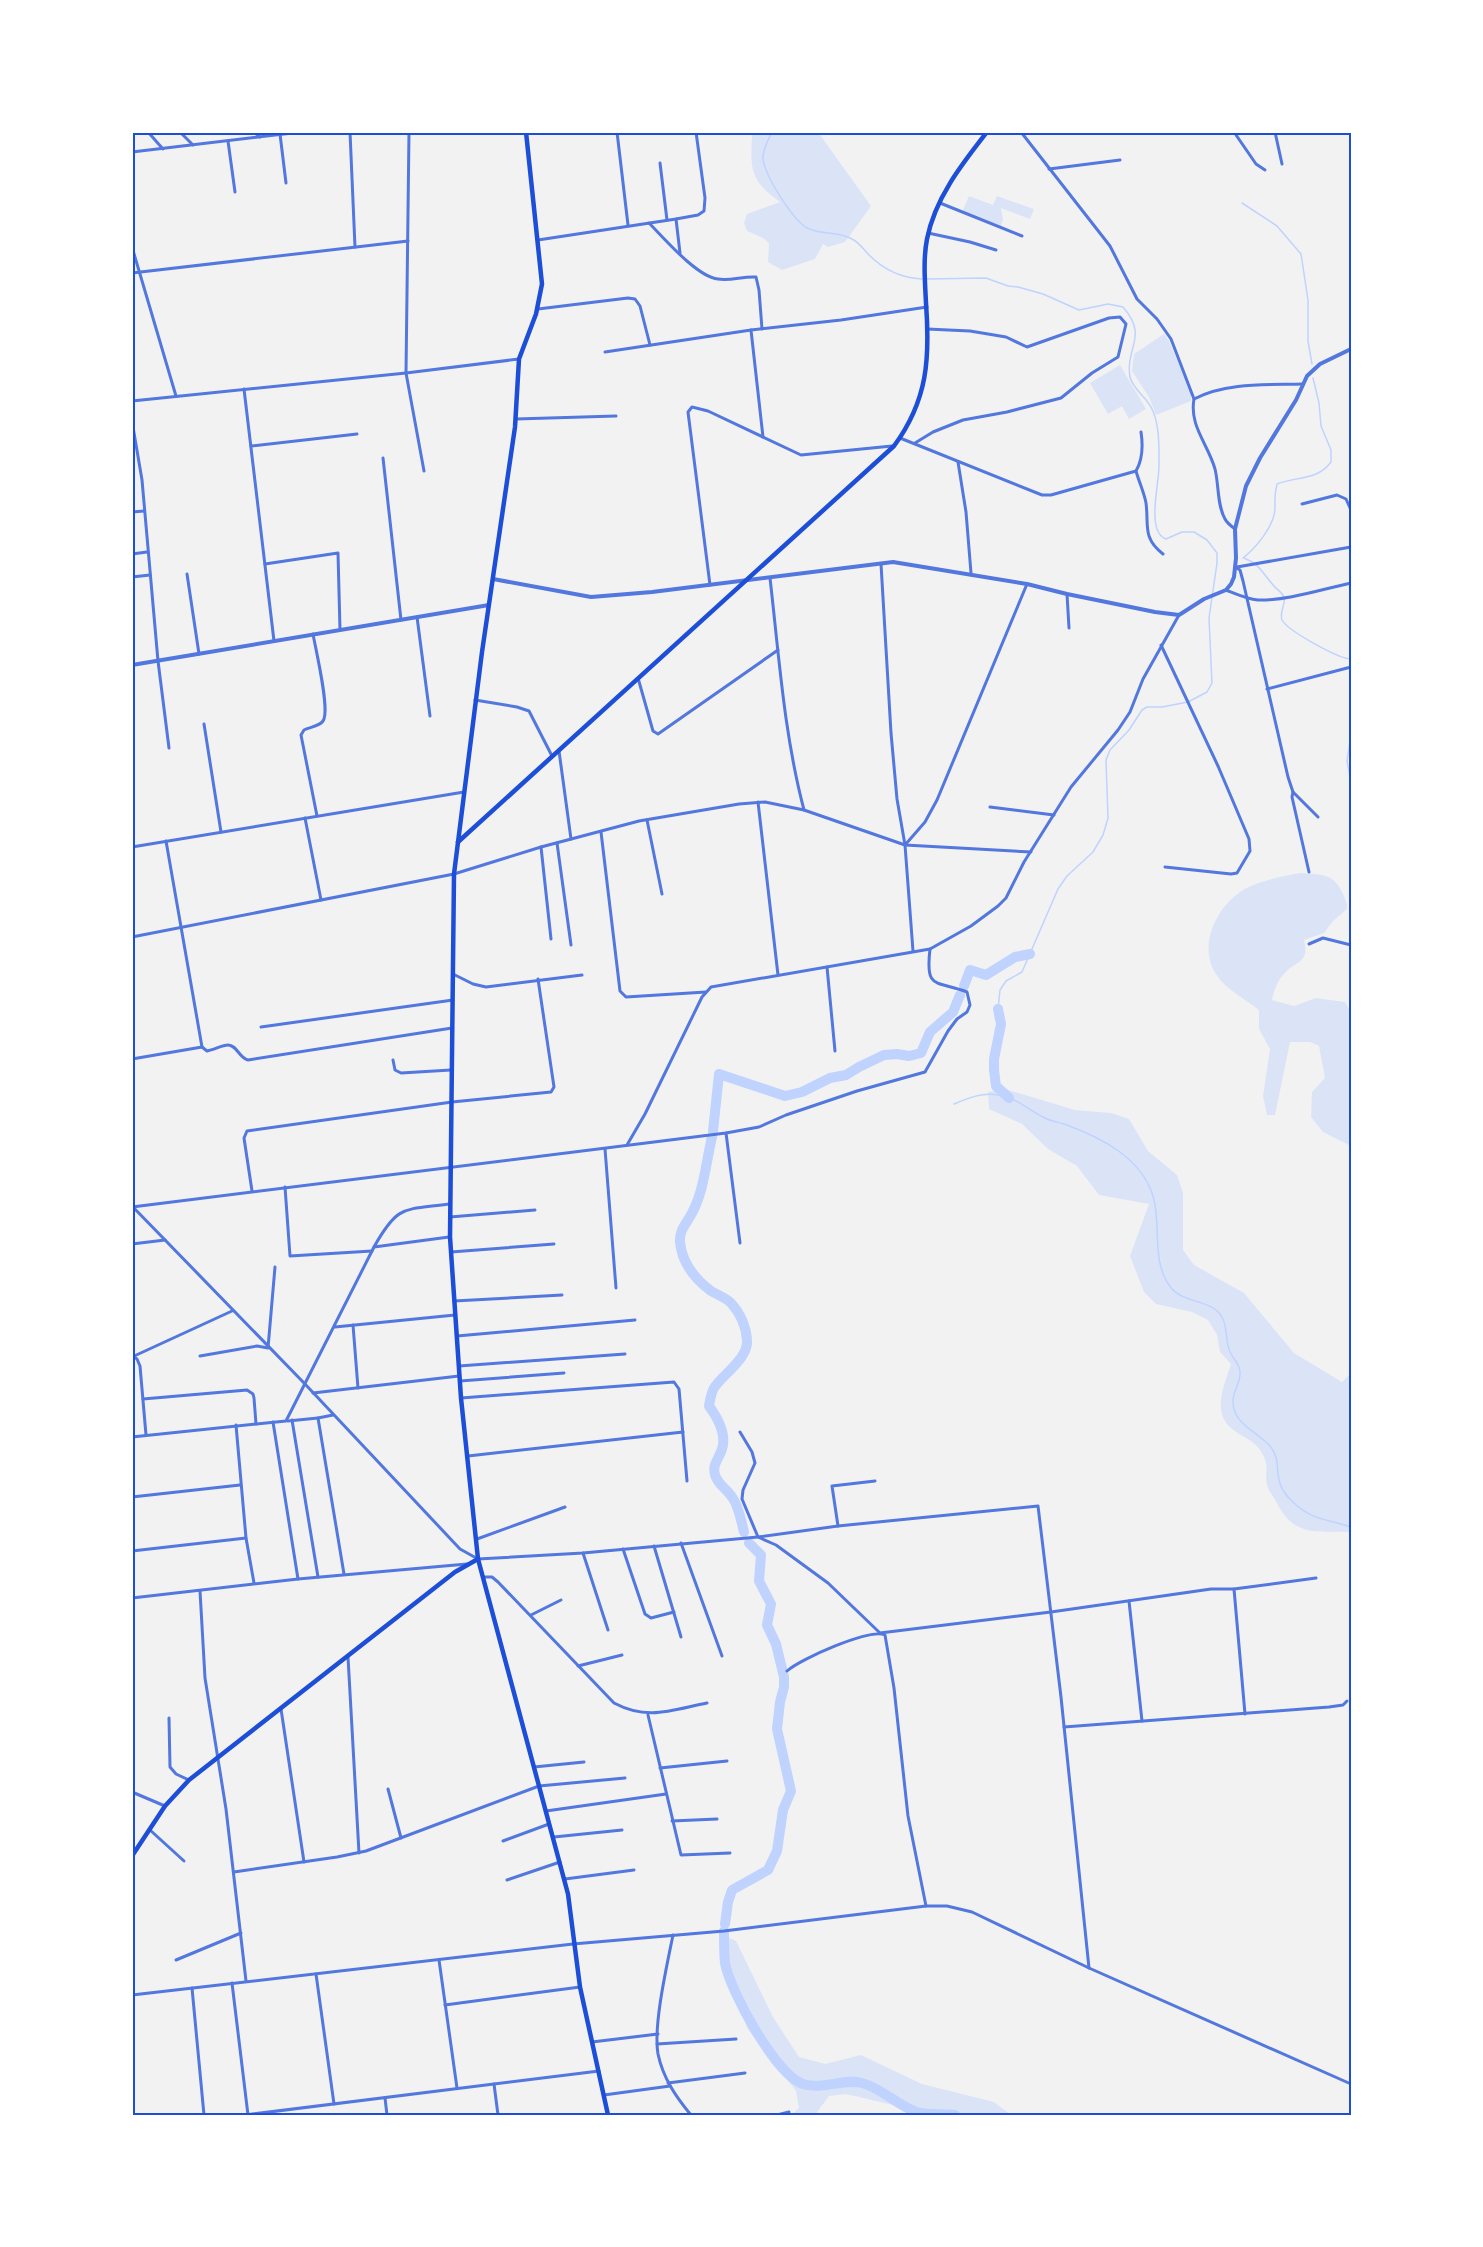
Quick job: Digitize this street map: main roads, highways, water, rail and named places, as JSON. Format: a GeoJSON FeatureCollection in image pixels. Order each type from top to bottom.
{"type":"FeatureCollection","features":[{"type":"Feature","properties":{"kind":"main road"},"geometry":{"type":"LineString","coordinates":[[526,132],[542,284],[538,309],[519,359],[516,419],[475,700],[454,874],[450,1237],[459,1378],[478,1559],[565,1879],[580,1988],[608,2115]]}},
{"type":"Feature","properties":{"kind":"main road"},"geometry":{"type":"LineString","coordinates":[[458,842],[894,446],[900,438],[915,410],[926,374],[928,359],[925,272],[928,233],[939,202],[987,132]]}},
{"type":"Feature","properties":{"kind":"main road"},"geometry":{"type":"LineString","coordinates":[[132,1856],[165,1806],[189,1780],[455,1572],[478,1559]]}},
{"type":"Feature","properties":{"kind":"waterway"},"geometry":{"type":"LineString","coordinates":[[772,132],[764,151],[765,166],[780,196],[801,223],[818,232],[847,237],[857,242],[887,269],[900,275],[922,279]]}},
{"type":"Feature","properties":{"kind":"waterway"},"geometry":{"type":"LineString","coordinates":[[1242,203],[1277,226],[1301,254],[1308,300],[1308,341],[1312,364]]}},
{"type":"Feature","properties":{"kind":"waterway"},"geometry":{"type":"LineString","coordinates":[[927,279],[986,278],[1043,294],[1079,310],[1108,304],[1123,307],[1131,317],[1135,334],[1130,358],[1130,377],[1151,407],[1157,428],[1159,466],[1155,507],[1156,527],[1160,535],[1166,539],[1182,532],[1194,532],[1207,540],[1217,553],[1209,618],[1212,683],[1207,692],[1188,702],[1162,707],[1147,707],[1142,710],[1129,730],[1110,750],[1106,760],[1108,818],[1103,835],[1093,852],[1067,876],[1058,889],[1022,972],[1006,981],[1000,990],[998,1009]]}},
{"type":"Feature","properties":{"kind":"waterway"},"geometry":{"type":"LineString","coordinates":[[1243,558],[1259,543],[1274,516],[1277,484],[1313,475],[1331,462],[1331,450],[1321,426],[1319,403],[1313,378]]}},
{"type":"Feature","properties":{"kind":"waterway"},"geometry":{"type":"LineString","coordinates":[[1244,558],[1258,566],[1283,595],[1281,617],[1286,625],[1325,650],[1351,659]]}},
{"type":"Feature","properties":{"kind":"waterway"},"geometry":{"type":"LineString","coordinates":[[1351,735],[1347,761],[1351,782]]}},
{"type":"Feature","properties":{"kind":"waterway"},"geometry":{"type":"LineString","coordinates":[[964,986],[970,970],[986,975],[1015,957],[1030,954]]}},
{"type":"Feature","properties":{"kind":"waterway"},"geometry":{"type":"LineString","coordinates":[[713,1131],[719,1074],[785,1096],[802,1092],[830,1078],[846,1075],[884,1055],[909,1056],[921,1053],[930,1032],[953,1012],[960,995]]}},
{"type":"Feature","properties":{"kind":"waterway"},"geometry":{"type":"LineString","coordinates":[[998,1009],[1001,1024],[994,1070],[996,1086],[1009,1098]]}},
{"type":"Feature","properties":{"kind":"waterway"},"geometry":{"type":"LineString","coordinates":[[954,1104],[987,1094],[1011,1098],[1037,1114],[1105,1142],[1118,1150],[1139,1170],[1153,1196],[1159,1256],[1165,1279],[1177,1294],[1212,1307],[1218,1311],[1224,1321],[1228,1348],[1240,1369],[1233,1399],[1234,1411],[1242,1423],[1273,1450],[1280,1484],[1291,1501],[1314,1516],[1351,1527]]}},
{"type":"Feature","properties":{"kind":"waterway"},"geometry":{"type":"LineString","coordinates":[[712,1137],[699,1195],[682,1230],[680,1242],[683,1257],[690,1270],[711,1291],[731,1303],[740,1316],[745,1330],[747,1340],[744,1353],[714,1388],[709,1406],[718,1420],[723,1438],[722,1449],[714,1468],[715,1475],[734,1501],[744,1532]]}},
{"type":"Feature","properties":{"kind":"waterway"},"geometry":{"type":"LineString","coordinates":[[725,1924],[732,1890],[768,1870],[777,1851],[783,1810],[791,1791],[777,1729],[784,1677],[776,1644],[767,1625],[771,1604],[759,1581],[761,1555],[749,1543]]}},
{"type":"Feature","properties":{"kind":"waterway"},"geometry":{"type":"LineString","coordinates":[[724,1931],[725,1963],[736,1992],[756,2031],[780,2065],[792,2077],[803,2084],[811,2085],[862,2083],[876,2088],[914,2111],[955,2115]]}}]}
